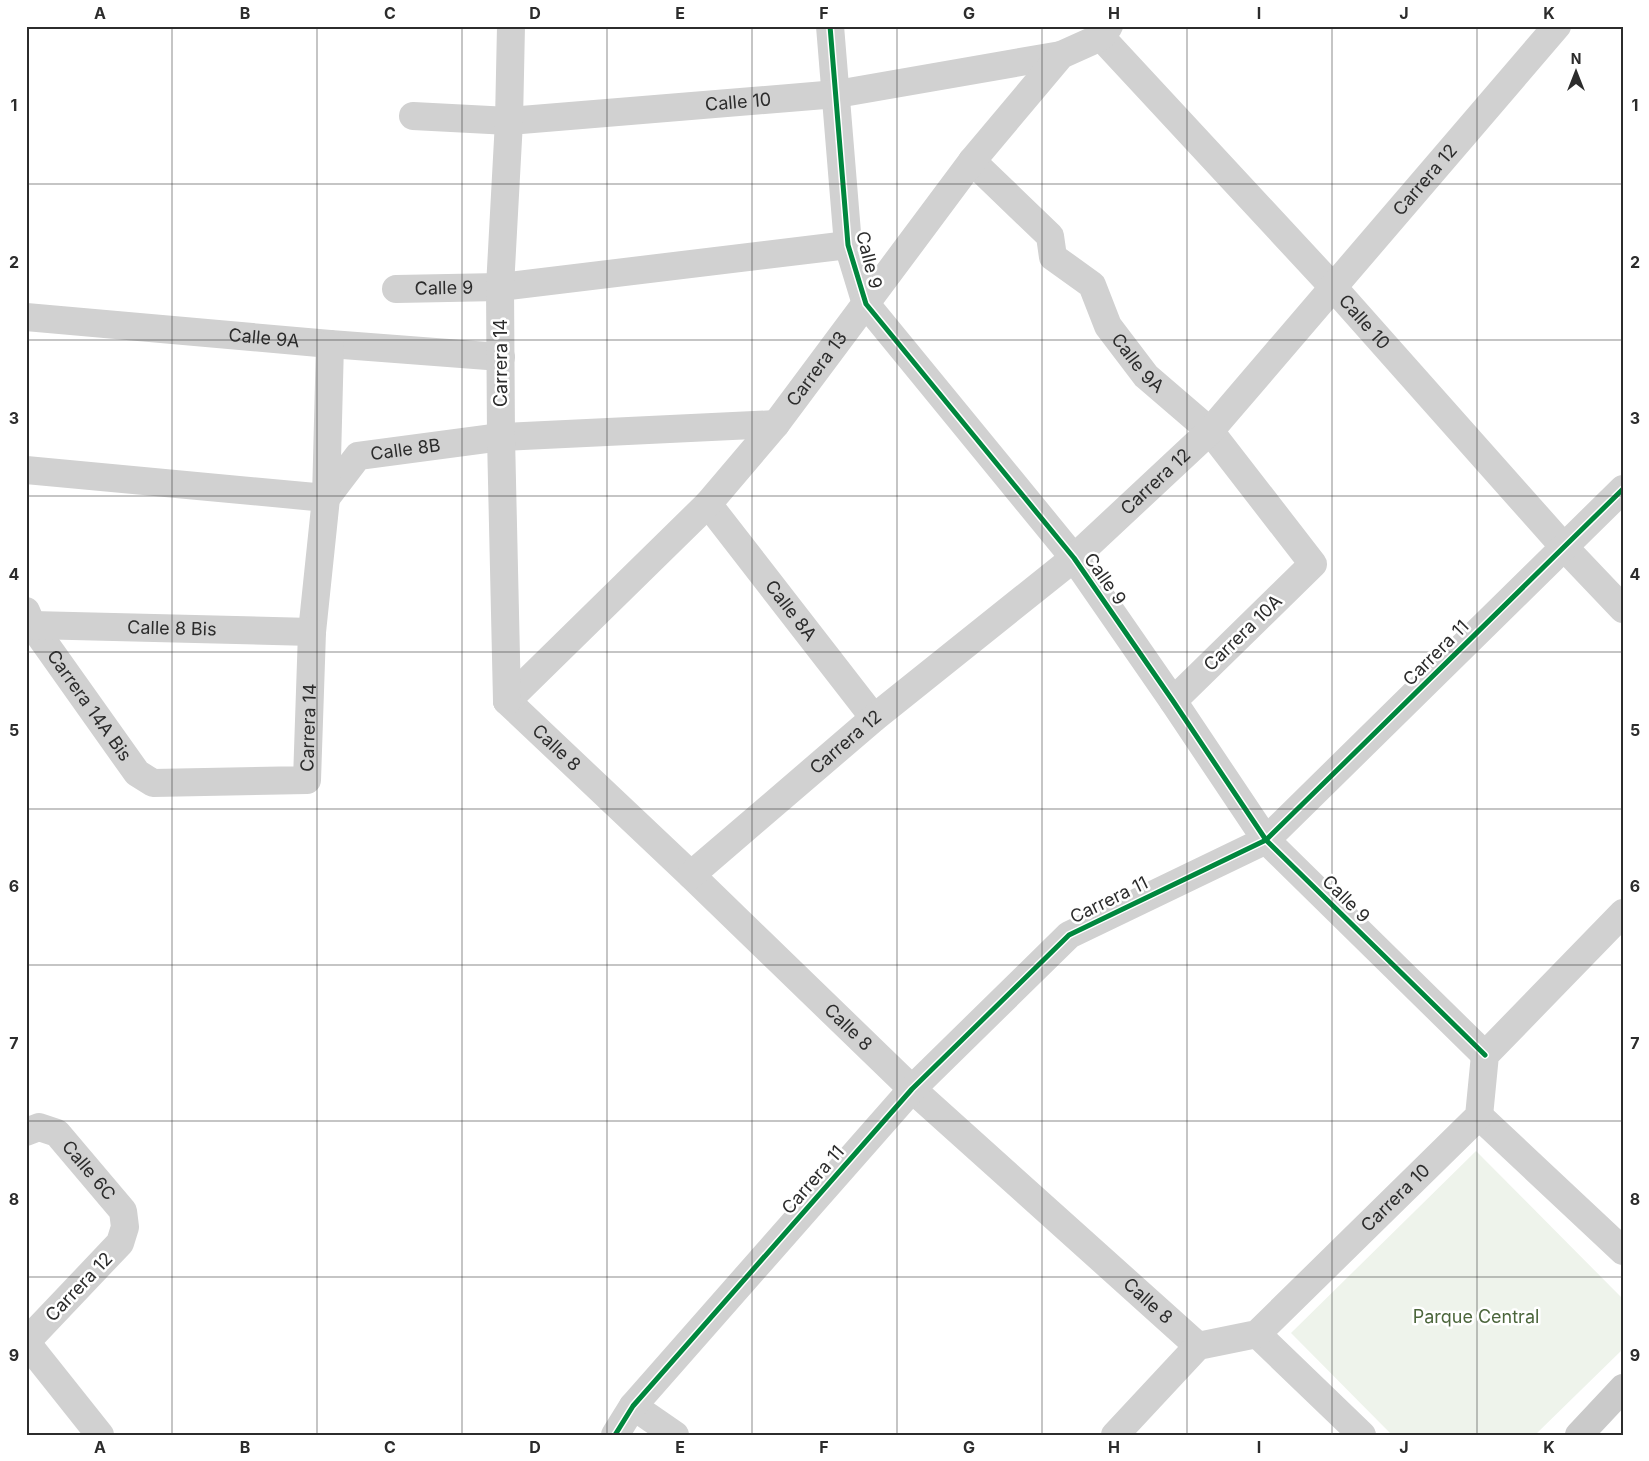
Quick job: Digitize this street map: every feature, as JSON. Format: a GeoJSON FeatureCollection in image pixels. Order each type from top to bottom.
{"type":"FeatureCollection","features":[{"type":"Feature","properties":{"kind":"main road"},"geometry":{"type":"LineString","coordinates":[[1579,1435],[1623,1388]]}},
{"type":"Feature","properties":{"kind":"street","name":"Carrera 14"},"geometry":{"type":"LineString","coordinates":[[507,701],[501,437],[500,287],[509,121],[511,26]]}},
{"type":"Feature","properties":{"kind":"street","name":"Calle 9"},"geometry":{"type":"LineString","coordinates":[[830,26],[848,245],[866,304],[1074,558],[1266,840],[1485,1056]]}},
{"type":"Feature","properties":{"kind":"street","name":"Carrera 12"},"geometry":{"type":"LineString","coordinates":[[691,875],[874,718],[1074,558],[1210,431],[1557,26]]}},
{"type":"Feature","properties":{"kind":"street","name":"Calle 10"},"geometry":{"type":"LineString","coordinates":[[1105,32],[1564,547],[1623,609]]}},
{"type":"Feature","properties":{"kind":"street","name":"Carrera 13"},"geometry":{"type":"LineString","coordinates":[[507,701],[708,504],[776,424],[972,161],[1061,55],[1105,32]]}},
{"type":"Feature","properties":{"kind":"street","name":"Calle 10"},"geometry":{"type":"LineString","coordinates":[[413,116],[509,121],[837,94],[1061,55]]}},
{"type":"Feature","properties":{"kind":"street","name":"Calle 9A"},"geometry":{"type":"LineString","coordinates":[[972,161],[1050,236],[1052,257],[1092,286],[1108,326],[1146,376],[1210,431],[1313,564]]}},
{"type":"Feature","properties":{"kind":"street","name":"Calle 9"},"geometry":{"type":"LineString","coordinates":[[396,289],[500,287],[848,245]]}},
{"type":"Feature","properties":{"kind":"street","name":"Calle 9A"},"geometry":{"type":"LineString","coordinates":[[26,318],[500,357]]}},
{"type":"Feature","properties":{"kind":"street","name":"Carrera 14"},"geometry":{"type":"LineString","coordinates":[[307,780],[312,632],[326,498],[330,344]]}},
{"type":"Feature","properties":{"kind":"street","name":"Calle 8B"},"geometry":{"type":"LineString","coordinates":[[326,498],[358,456],[501,437],[776,424]]}},
{"type":"Feature","properties":{"kind":"street"},"geometry":{"type":"LineString","coordinates":[[26,470],[326,498]]}},
{"type":"Feature","properties":{"kind":"street","name":"Carrera 11"},"geometry":{"type":"LineString","coordinates":[[615,1435],[633,1406],[912,1089],[1069,935],[1266,840],[1623,489]]}},
{"type":"Feature","properties":{"kind":"street","name":"Calle 8A"},"geometry":{"type":"LineString","coordinates":[[708,504],[874,718]]}},
{"type":"Feature","properties":{"kind":"street","name":"Carrera 10A"},"geometry":{"type":"LineString","coordinates":[[1173,701],[1313,564]]}},
{"type":"Feature","properties":{"kind":"street","name":"Calle 8 Bis"},"geometry":{"type":"LineString","coordinates":[[29,618],[312,632]]}},
{"type":"Feature","properties":{"kind":"street","name":"Carrera 14A Bis"},"geometry":{"type":"LineString","coordinates":[[29,618],[137,773],[153,783],[307,780]]}},
{"type":"Feature","properties":{"kind":"street","name":"Calle 8"},"geometry":{"type":"LineString","coordinates":[[507,701],[691,875],[912,1089],[1198,1346]]}},
{"type":"Feature","properties":{"kind":"street"},"geometry":{"type":"LineString","coordinates":[[1623,913],[1485,1056],[1479,1116],[1623,1251]]}},
{"type":"Feature","properties":{"kind":"street","name":"Carrera 10"},"geometry":{"type":"LineString","coordinates":[[1256,1334],[1479,1116]]}},
{"type":"Feature","properties":{"kind":"street","name":"Calle 6C"},"geometry":{"type":"LineString","coordinates":[[33,1129],[57,1133],[123,1211],[125,1227]]}},
{"type":"Feature","properties":{"kind":"street","name":"Carrera 12"},"geometry":{"type":"LineString","coordinates":[[26,1342],[120,1243],[125,1227]]}},
{"type":"Feature","properties":{"kind":"street"},"geometry":{"type":"LineString","coordinates":[[1115,1435],[1198,1346],[1256,1334],[1362,1435]]}},
{"type":"Feature","properties":{"kind":"street"},"geometry":{"type":"LineString","coordinates":[[26,1342],[100,1435]]}},
{"type":"Feature","properties":{"kind":"street"},"geometry":{"type":"LineString","coordinates":[[633,1406],[675,1435]]}},
{"type":"Feature","properties":{"kind":"green space","name":"Parque Central"},"geometry":{"type":"Polygon","coordinates":[[[1476,1151],[1623,1299],[1623,1349],[1535,1435],[1392,1435],[1291,1333],[1476,1151]]]}},
{"type":"Feature","properties":{"kind":"cycle path"},"geometry":{"type":"LineString","coordinates":[[830,26],[848,245],[866,304],[1074,558],[1266,840],[1485,1055]]}},
{"type":"Feature","properties":{"kind":"cycle path"},"geometry":{"type":"LineString","coordinates":[[615,1435],[633,1406],[912,1089],[1069,935],[1266,840],[1623,489]]}}]}
